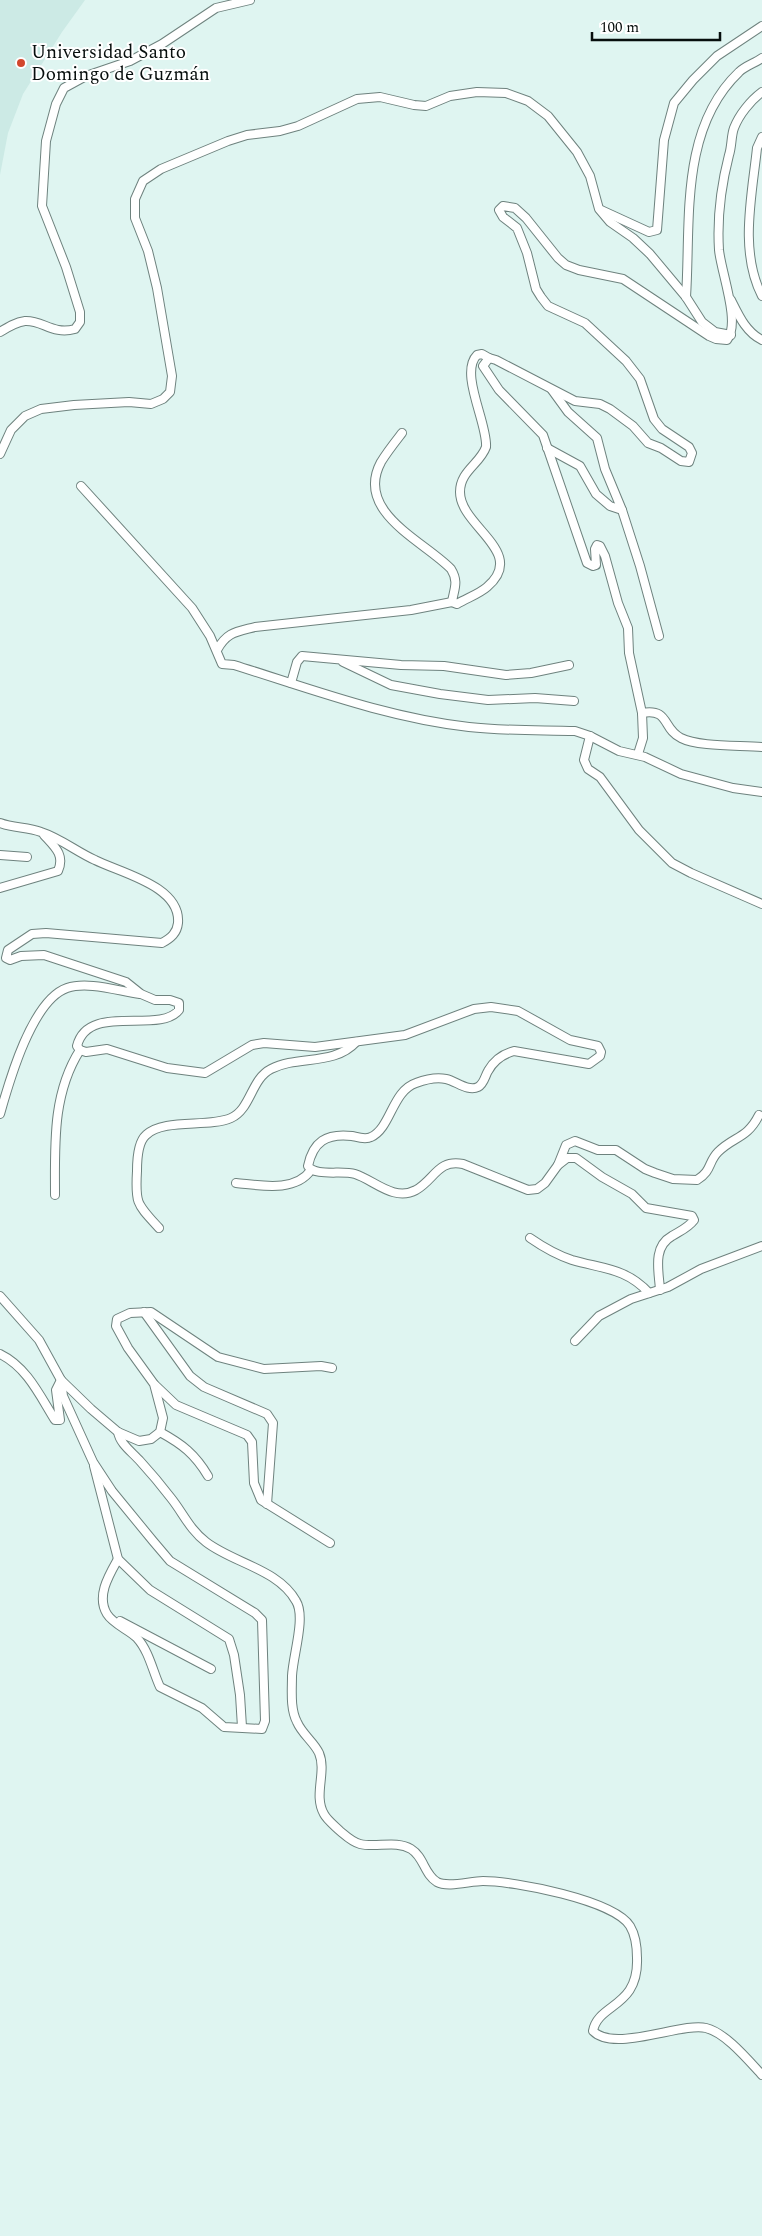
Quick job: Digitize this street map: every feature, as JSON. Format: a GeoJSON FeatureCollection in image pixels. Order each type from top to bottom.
{"type":"FeatureCollection","features":[{"type":"Feature","properties":{"kind":"street"},"geometry":{"type":"LineString","coordinates":[[0,332],[13,324],[25,321],[64,332],[75,329],[80,322],[80,312],[66,267],[42,206],[46,141],[56,104],[64,88],[86,76],[130,60],[162,44],[216,8],[250,0]]}},
{"type":"Feature","properties":{"kind":"street"},"geometry":{"type":"LineString","coordinates":[[599,209],[649,232],[658,230],[664,140],[674,102],[717,56],[762,26]]}},
{"type":"Feature","properties":{"kind":"street"},"geometry":{"type":"LineString","coordinates":[[686,297],[688,208],[696,154],[704,126],[719,95],[740,71],[762,58]]}},
{"type":"Feature","properties":{"kind":"street"},"geometry":{"type":"LineString","coordinates":[[0,454],[10,430],[25,416],[41,409],[129,402],[151,404],[163,399],[170,392],[172,376],[157,288],[148,251],[135,218],[135,199],[143,181],[161,169],[228,141],[248,135],[280,131],[298,126],[357,99],[380,97],[426,106],[450,96],[476,92],[506,93],[528,102],[548,116],[558,126],[577,152],[590,176],[599,209],[610,222],[633,238],[650,254],[686,297],[702,322],[715,332],[731,335]]}},
{"type":"Feature","properties":{"kind":"street"},"geometry":{"type":"LineString","coordinates":[[216,650],[222,640],[231,633],[256,627],[411,610],[452,602],[457,604],[486,587],[494,578],[498,567],[497,549],[467,515],[460,496],[461,484],[466,473],[482,456],[486,447],[471,379],[472,365],[478,355],[482,354],[576,400],[600,404],[610,409],[633,426],[648,443],[661,448],[681,461],[686,463],[690,461],[692,454],[689,447],[662,430],[654,419],[640,379],[626,361],[585,323],[548,306],[541,297],[536,289],[527,253],[517,228],[500,213],[500,210],[503,206],[515,208],[526,218],[558,258],[566,265],[579,270],[623,279],[716,339],[727,340],[731,335],[733,322],[719,251],[720,207],[724,170],[730,154],[734,129],[746,108],[762,92]]}},
{"type":"Feature","properties":{"kind":"street"},"geometry":{"type":"LineString","coordinates":[[762,137],[757,148],[749,223],[750,267],[762,296]]}},
{"type":"Feature","properties":{"kind":"street"},"geometry":{"type":"LineString","coordinates":[[726,292],[742,322],[749,331],[762,340]]}},
{"type":"Feature","properties":{"kind":"street"},"geometry":{"type":"LineString","coordinates":[[489,358],[483,366],[487,374],[499,390],[543,435],[588,563],[593,566],[596,564],[595,549],[597,545],[600,546],[605,556],[618,603],[628,628],[629,653],[642,713],[643,738],[638,754]]}},
{"type":"Feature","properties":{"kind":"street"},"geometry":{"type":"LineString","coordinates":[[547,385],[568,412],[597,438],[604,470],[622,510],[659,636]]}},
{"type":"Feature","properties":{"kind":"street"},"geometry":{"type":"LineString","coordinates":[[402,433],[381,462],[377,476],[378,498],[387,516],[451,569],[457,586],[452,602]]}},
{"type":"Feature","properties":{"kind":"street"},"geometry":{"type":"LineString","coordinates":[[547,448],[580,466],[596,494],[610,506],[622,510]]}},
{"type":"Feature","properties":{"kind":"street"},"geometry":{"type":"LineString","coordinates":[[81,486],[181,595],[201,622],[222,664],[234,665],[341,699],[430,722],[470,728],[575,731],[590,736],[619,751],[638,754],[681,774],[733,788],[762,792]]}},
{"type":"Feature","properties":{"kind":"street"},"geometry":{"type":"LineString","coordinates":[[291,683],[297,662],[302,656],[401,666],[444,666],[506,675],[531,673],[569,665]]}},
{"type":"Feature","properties":{"kind":"street"},"geometry":{"type":"LineString","coordinates":[[337,660],[392,685],[440,694],[488,700],[535,698],[574,701]]}},
{"type":"Feature","properties":{"kind":"street"},"geometry":{"type":"LineString","coordinates":[[642,713],[654,712],[660,714],[674,734],[689,741],[762,747]]}},
{"type":"Feature","properties":{"kind":"street"},"geometry":{"type":"LineString","coordinates":[[590,736],[584,760],[588,769],[600,777],[639,830],[672,863],[762,904]]}},
{"type":"Feature","properties":{"kind":"street"},"geometry":{"type":"LineString","coordinates":[[0,823],[41,832],[95,860],[138,876],[160,890],[174,905],[179,916],[178,930],[170,939],[162,943],[46,933],[32,934],[8,950],[6,958],[10,960],[22,956],[44,954],[126,982],[142,994],[155,1000],[178,1002],[179,1010],[174,1016],[110,1022],[92,1027],[79,1038],[77,1046],[80,1050],[86,1052],[108,1049],[167,1068],[205,1073],[252,1046],[264,1043],[315,1046],[405,1035],[474,1009],[491,1007],[518,1011],[570,1040],[598,1046],[601,1052],[600,1056],[589,1064],[514,1051],[505,1054],[494,1062],[482,1084],[477,1088],[469,1088],[446,1079],[416,1082],[406,1087],[379,1129],[372,1136],[367,1138],[345,1136],[318,1142],[311,1153],[308,1166],[316,1172],[339,1171],[355,1174],[385,1191],[402,1192],[414,1191],[445,1164],[452,1162],[463,1164],[528,1190],[537,1189],[545,1183],[558,1165],[566,1146],[575,1141],[598,1150],[616,1150],[655,1174],[673,1179],[697,1180],[709,1170],[718,1152],[740,1138],[754,1126],[759,1115]]}},
{"type":"Feature","properties":{"kind":"street"},"geometry":{"type":"LineString","coordinates":[[0,888],[58,871],[62,863],[60,852],[41,832]]}},
{"type":"Feature","properties":{"kind":"street"},"geometry":{"type":"LineString","coordinates":[[0,855],[27,857]]}},
{"type":"Feature","properties":{"kind":"street"},"geometry":{"type":"LineString","coordinates":[[0,1114],[14,1067],[38,1015],[51,998],[66,988],[83,986],[142,994]]}},
{"type":"Feature","properties":{"kind":"street"},"geometry":{"type":"LineString","coordinates":[[159,1228],[142,1210],[136,1198],[140,1144],[146,1135],[159,1128],[201,1124],[231,1118],[238,1113],[259,1078],[269,1070],[285,1063],[312,1061],[347,1052],[356,1042]]}},
{"type":"Feature","properties":{"kind":"street"},"geometry":{"type":"LineString","coordinates":[[55,1195],[55,1138],[60,1097],[69,1067],[80,1050]]}},
{"type":"Feature","properties":{"kind":"street"},"geometry":{"type":"LineString","coordinates":[[558,1165],[567,1158],[576,1158],[602,1177],[632,1194],[646,1208],[692,1216],[694,1220],[690,1226],[667,1239],[659,1249],[660,1290]]}},
{"type":"Feature","properties":{"kind":"street"},"geometry":{"type":"LineString","coordinates":[[236,1183],[278,1186],[298,1182],[311,1170]]}},
{"type":"Feature","properties":{"kind":"street"},"geometry":{"type":"LineString","coordinates":[[530,1238],[570,1259],[625,1274],[636,1280],[649,1293]]}},
{"type":"Feature","properties":{"kind":"street"},"geometry":{"type":"LineString","coordinates":[[575,1341],[599,1316],[631,1299],[660,1290],[701,1269],[762,1246]]}},
{"type":"Feature","properties":{"kind":"street"},"geometry":{"type":"LineString","coordinates":[[0,1296],[39,1340],[61,1380],[118,1432],[139,1441],[151,1439],[160,1432],[163,1418],[154,1384]]}},
{"type":"Feature","properties":{"kind":"street"},"geometry":{"type":"LineString","coordinates":[[144,1312],[190,1376],[204,1387],[267,1414],[273,1423],[267,1504]]}},
{"type":"Feature","properties":{"kind":"street"},"geometry":{"type":"LineString","coordinates":[[330,1543],[261,1500],[254,1483],[252,1442],[247,1434],[176,1405],[154,1384],[128,1348],[116,1326],[117,1319],[130,1313],[151,1312],[218,1357],[241,1364],[264,1369],[320,1366],[332,1368]]}},
{"type":"Feature","properties":{"kind":"street"},"geometry":{"type":"LineString","coordinates":[[0,1354],[30,1378],[55,1420],[60,1420],[56,1390],[61,1380]]}},
{"type":"Feature","properties":{"kind":"street"},"geometry":{"type":"LineString","coordinates":[[61,1380],[63,1396],[93,1462],[118,1559],[150,1590],[229,1639],[234,1655],[239,1686],[242,1727]]}},
{"type":"Feature","properties":{"kind":"street"},"geometry":{"type":"LineString","coordinates":[[118,1432],[119,1440],[149,1471],[173,1500],[185,1520],[206,1542],[281,1583],[297,1602],[301,1612],[293,1659],[292,1699],[296,1722],[320,1755],[319,1795],[323,1813],[334,1826],[350,1840],[359,1844],[406,1847],[414,1850],[422,1860],[430,1877],[440,1884],[484,1881],[515,1884],[576,1897],[613,1911],[630,1924],[637,1942],[635,1983],[626,1996],[594,2026],[593,2031],[600,2036],[620,2039],[652,2036],[695,2027],[705,2028],[717,2032],[762,2075]]}},
{"type":"Feature","properties":{"kind":"street"},"geometry":{"type":"LineString","coordinates":[[160,1432],[182,1444],[200,1463],[208,1476]]}},
{"type":"Feature","properties":{"kind":"street"},"geometry":{"type":"LineString","coordinates":[[93,1462],[122,1503],[170,1561],[255,1613],[262,1620],[265,1721],[262,1729],[224,1727],[202,1708],[160,1688],[147,1654],[138,1639],[107,1614],[102,1600],[108,1578],[118,1559]]}},
{"type":"Feature","properties":{"kind":"street"},"geometry":{"type":"LineString","coordinates":[[107,1614],[153,1637],[211,1670]]}},
{"type":"Feature","properties":{"kind":"shaded area","name":"Universidad Santo Domingo de Guzmán"},"geometry":{"type":"Polygon","coordinates":[[[0,0],[85,0],[62,32],[23,94],[8,133],[0,175],[0,0]]]}},
{"type":"Feature","properties":{"kind":"place","name":"Universidad Santo Domingo de Guzmán"},"geometry":{"type":"Point","coordinates":[21,63]}}]}
